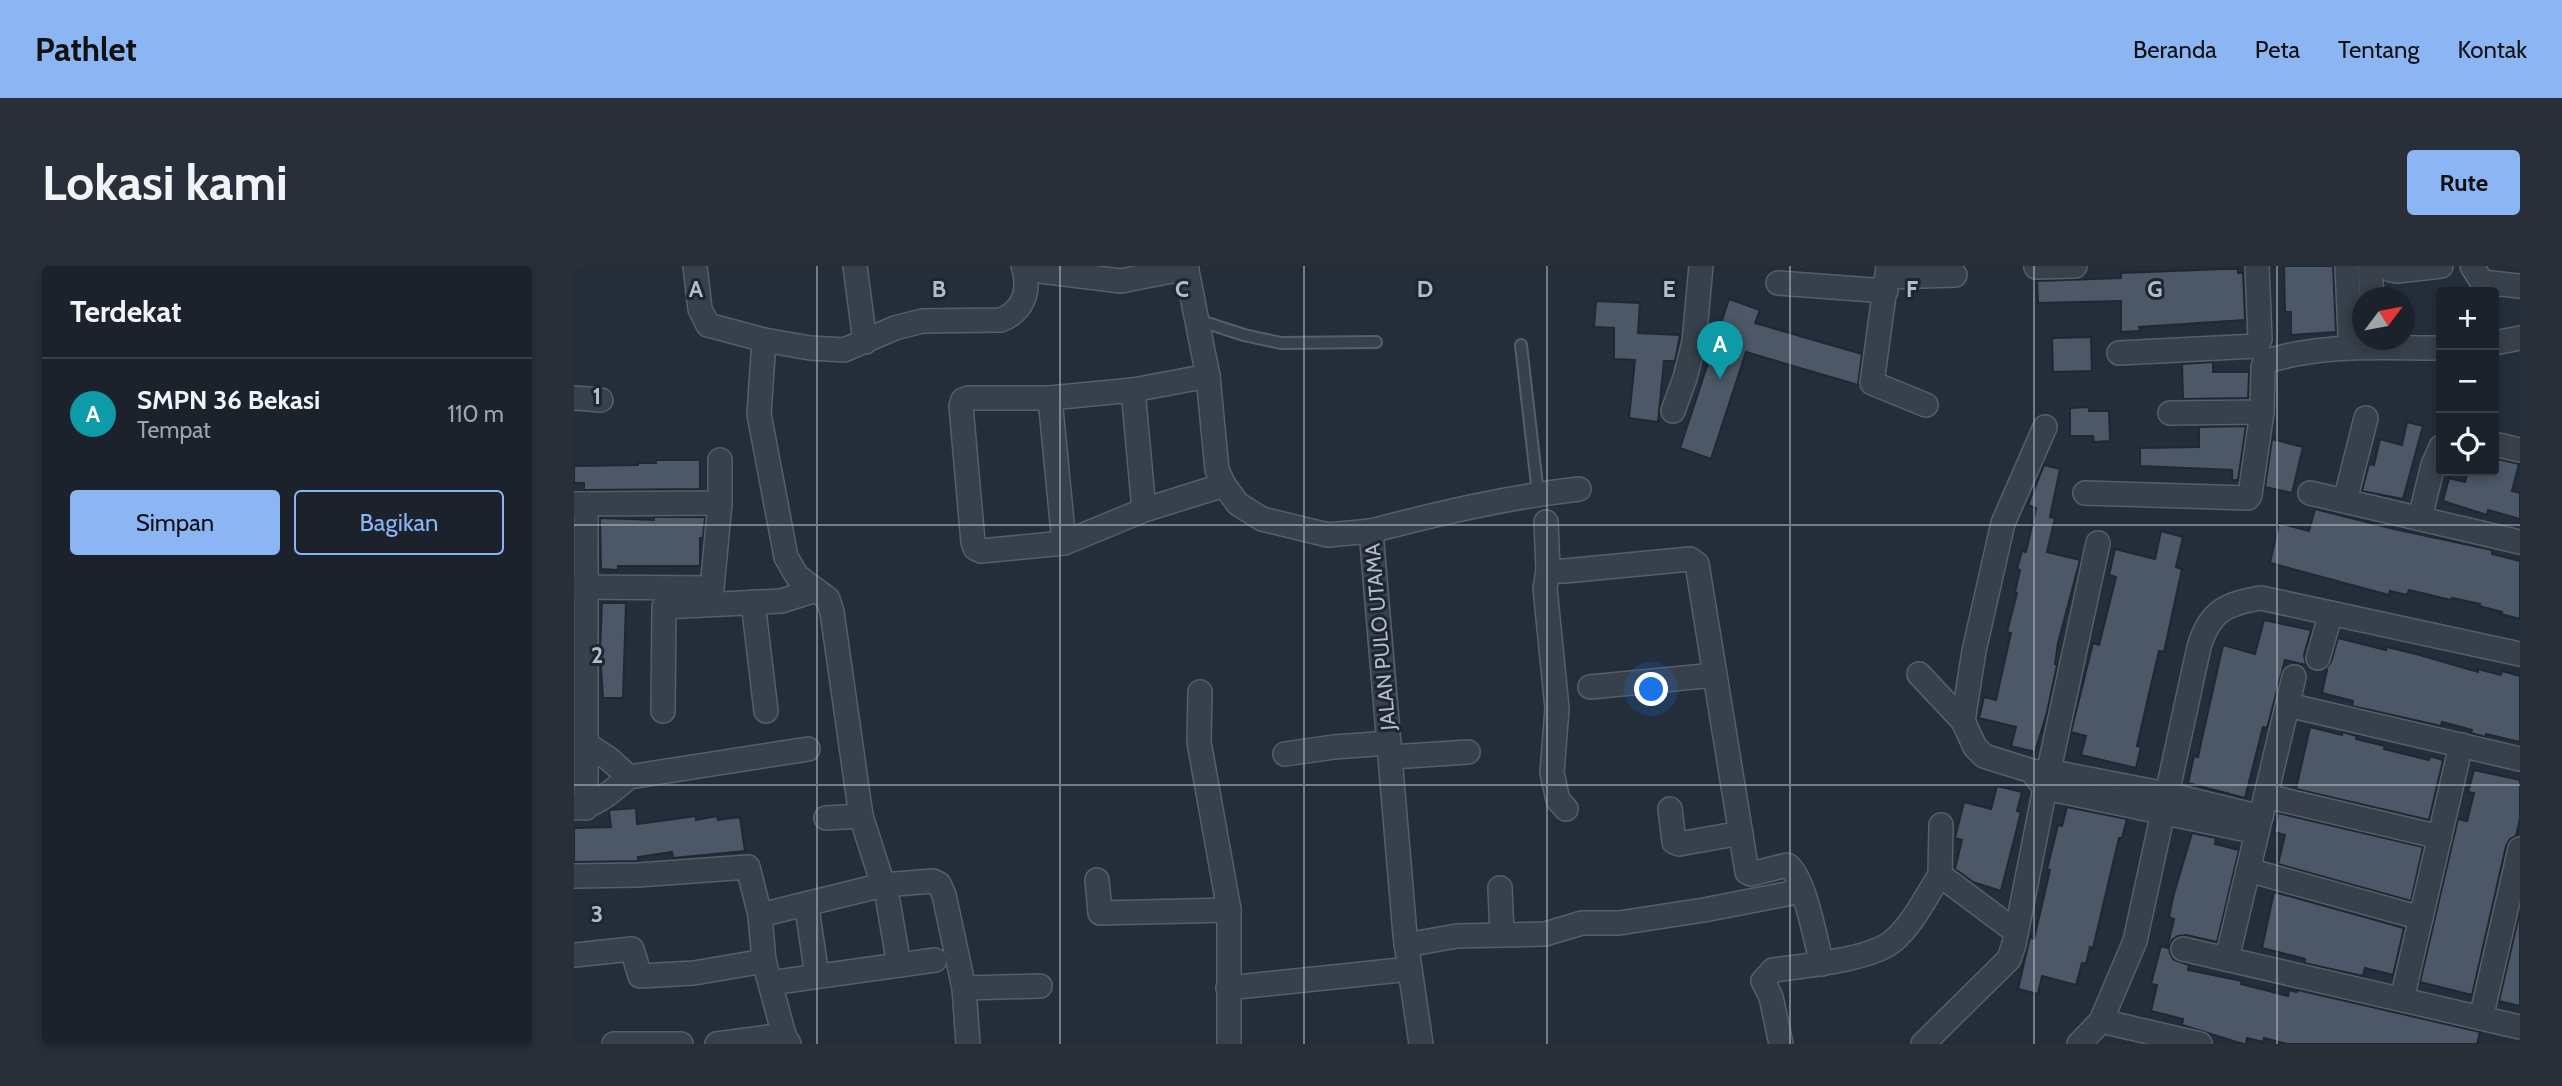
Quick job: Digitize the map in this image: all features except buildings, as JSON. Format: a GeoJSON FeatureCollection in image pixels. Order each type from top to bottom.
{"type":"FeatureCollection","features":[{"type":"Feature","properties":{"kind":"street"},"geometry":{"type":"LineString","coordinates":[[695,266],[700,309],[708,325],[764,340],[810,348],[844,350],[895,328],[922,321],[1001,320],[1013,315],[1026,294],[1027,279],[1024,268],[1121,281],[1186,267]]}},
{"type":"Feature","properties":{"kind":"street"},"geometry":{"type":"LineString","coordinates":[[855,266],[865,342]]}},
{"type":"Feature","properties":{"kind":"street"},"geometry":{"type":"LineString","coordinates":[[1673,411],[1694,342],[1701,266]]}},
{"type":"Feature","properties":{"kind":"street"},"geometry":{"type":"LineString","coordinates":[[2036,267],[2075,266]]}},
{"type":"Feature","properties":{"kind":"street"},"geometry":{"type":"LineString","coordinates":[[2119,353],[2258,346],[2257,266]]}},
{"type":"Feature","properties":{"kind":"street"},"geometry":{"type":"LineString","coordinates":[[2347,266],[2350,334]]}},
{"type":"Feature","properties":{"kind":"street"},"geometry":{"type":"LineString","coordinates":[[2370,266],[2371,287]]}},
{"type":"Feature","properties":{"kind":"street"},"geometry":{"type":"LineString","coordinates":[[2388,266],[2397,271],[2441,266]]}},
{"type":"Feature","properties":{"kind":"street"},"geometry":{"type":"LineString","coordinates":[[2472,266],[2482,282],[2520,286]]}},
{"type":"Feature","properties":{"kind":"street","name":"JALAN PULO UTAMA"},"geometry":{"type":"LineString","coordinates":[[1186,267],[1208,376],[1217,470],[1224,485],[1238,504],[1262,519],[1328,535],[1371,531],[1406,945],[1421,1044]]}},
{"type":"Feature","properties":{"kind":"street"},"geometry":{"type":"LineString","coordinates":[[1778,283],[1955,275]]}},
{"type":"Feature","properties":{"kind":"street"},"geometry":{"type":"LineString","coordinates":[[1887,278],[1872,383],[1926,405]]}},
{"type":"Feature","properties":{"kind":"street"},"geometry":{"type":"LineString","coordinates":[[2499,342],[2520,338]]}},
{"type":"Feature","properties":{"kind":"street"},"geometry":{"type":"LineString","coordinates":[[764,340],[759,414],[781,535],[786,557],[797,576],[828,599],[832,612],[861,816],[886,893],[899,965]]}},
{"type":"Feature","properties":{"kind":"street"},"geometry":{"type":"LineString","coordinates":[[2085,493],[2248,498],[2262,412],[2265,362],[2309,351],[2352,346]]}},
{"type":"Feature","properties":{"kind":"street"},"geometry":{"type":"LineString","coordinates":[[2415,346],[2436,348]]}},
{"type":"Feature","properties":{"kind":"street"},"geometry":{"type":"LineString","coordinates":[[1208,376],[1133,390],[1050,398],[963,400],[961,406],[974,542],[978,551],[1064,543],[1144,510],[1224,485]]}},
{"type":"Feature","properties":{"kind":"street"},"geometry":{"type":"LineString","coordinates":[[1133,390],[1144,510]]}},
{"type":"Feature","properties":{"kind":"street"},"geometry":{"type":"LineString","coordinates":[[574,398],[601,400]]}},
{"type":"Feature","properties":{"kind":"street"},"geometry":{"type":"LineString","coordinates":[[1050,398],[1064,543]]}},
{"type":"Feature","properties":{"kind":"street"},"geometry":{"type":"LineString","coordinates":[[2170,413],[2262,412]]}},
{"type":"Feature","properties":{"kind":"street"},"geometry":{"type":"LineString","coordinates":[[2345,501],[2367,418]]}},
{"type":"Feature","properties":{"kind":"street"},"geometry":{"type":"LineString","coordinates":[[1963,721],[1974,651],[2003,523],[2045,427]]}},
{"type":"Feature","properties":{"kind":"street"},"geometry":{"type":"LineString","coordinates":[[2499,445],[2520,450]]}},
{"type":"Feature","properties":{"kind":"street"},"geometry":{"type":"LineString","coordinates":[[2420,518],[2436,458]]}},
{"type":"Feature","properties":{"kind":"street"},"geometry":{"type":"LineString","coordinates":[[580,587],[712,588],[720,503],[720,460]]}},
{"type":"Feature","properties":{"kind":"street"},"geometry":{"type":"LineString","coordinates":[[1371,531],[1451,510],[1579,489]]}},
{"type":"Feature","properties":{"kind":"street"},"geometry":{"type":"LineString","coordinates":[[2310,493],[2520,542]]}},
{"type":"Feature","properties":{"kind":"street"},"geometry":{"type":"LineString","coordinates":[[580,808],[586,744],[580,674],[580,504],[720,503]]}},
{"type":"Feature","properties":{"kind":"street"},"geometry":{"type":"LineString","coordinates":[[1546,522],[1548,571],[1545,588],[1557,708],[1552,773],[1558,800],[1566,809]]}},
{"type":"Feature","properties":{"kind":"street"},"geometry":{"type":"LineString","coordinates":[[1923,1044],[2009,959],[2014,944],[2042,777],[2098,543]]}},
{"type":"Feature","properties":{"kind":"street"},"geometry":{"type":"LineString","coordinates":[[1548,571],[1690,559],[1697,565],[1748,874],[1790,866],[1802,891],[1822,964]]}},
{"type":"Feature","properties":{"kind":"street"},"geometry":{"type":"LineString","coordinates":[[663,711],[664,607],[781,601],[816,590]]}},
{"type":"Feature","properties":{"kind":"street"},"geometry":{"type":"LineString","coordinates":[[2079,1044],[2101,1021],[2135,941],[2199,647],[2205,627],[2214,615],[2241,601],[2261,598],[2520,653]]}},
{"type":"Feature","properties":{"kind":"street"},"geometry":{"type":"LineString","coordinates":[[753,602],[766,711]]}},
{"type":"Feature","properties":{"kind":"street"},"geometry":{"type":"LineString","coordinates":[[2318,658],[2332,613]]}},
{"type":"Feature","properties":{"kind":"street"},"geometry":{"type":"LineString","coordinates":[[1919,674],[1963,721],[1975,747],[1984,756],[2042,777],[2165,803],[2440,837]]}},
{"type":"Feature","properties":{"kind":"street"},"geometry":{"type":"LineString","coordinates":[[1590,687],[1715,675]]}},
{"type":"Feature","properties":{"kind":"street"},"geometry":{"type":"LineString","coordinates":[[2227,959],[2294,677]]}},
{"type":"Feature","properties":{"kind":"street"},"geometry":{"type":"LineString","coordinates":[[1200,692],[1199,742],[1229,910],[1228,1044]]}},
{"type":"Feature","properties":{"kind":"street"},"geometry":{"type":"LineString","coordinates":[[2288,705],[2520,759]]}},
{"type":"Feature","properties":{"kind":"street"},"geometry":{"type":"LineString","coordinates":[[586,744],[609,759],[629,777]]}},
{"type":"Feature","properties":{"kind":"street"},"geometry":{"type":"LineString","coordinates":[[2402,999],[2461,745]]}},
{"type":"Feature","properties":{"kind":"street"},"geometry":{"type":"LineString","coordinates":[[1285,754],[1334,747],[1468,752]]}},
{"type":"Feature","properties":{"kind":"street"},"geometry":{"type":"LineString","coordinates":[[580,808],[610,793],[629,777],[808,749]]}},
{"type":"Feature","properties":{"kind":"street"},"geometry":{"type":"LineString","coordinates":[[1670,809],[1671,836],[1674,842],[1679,844],[1741,833]]}},
{"type":"Feature","properties":{"kind":"street"},"geometry":{"type":"LineString","coordinates":[[826,818],[861,816]]}},
{"type":"Feature","properties":{"kind":"street"},"geometry":{"type":"LineString","coordinates":[[1781,1044],[1770,997],[1763,981],[1773,970],[1822,964],[1890,944],[1906,928],[1940,876],[1941,825]]}},
{"type":"Feature","properties":{"kind":"street"},"geometry":{"type":"LineString","coordinates":[[2481,1018],[2520,849]]}},
{"type":"Feature","properties":{"kind":"street"},"geometry":{"type":"LineString","coordinates":[[574,876],[638,875],[748,867],[760,915],[767,972],[786,1040],[718,1044]]}},
{"type":"Feature","properties":{"kind":"street"},"geometry":{"type":"LineString","coordinates":[[2248,870],[2421,919]]}},
{"type":"Feature","properties":{"kind":"street"},"geometry":{"type":"LineString","coordinates":[[1940,876],[2015,931]]}},
{"type":"Feature","properties":{"kind":"street"},"geometry":{"type":"LineString","coordinates":[[1097,880],[1100,913],[1229,910]]}},
{"type":"Feature","properties":{"kind":"street"},"geometry":{"type":"LineString","coordinates":[[760,915],[886,893],[933,881],[939,884],[944,895],[964,988],[968,1044]]}},
{"type":"Feature","properties":{"kind":"street"},"geometry":{"type":"LineString","coordinates":[[1500,888],[1502,935]]}},
{"type":"Feature","properties":{"kind":"street"},"geometry":{"type":"LineString","coordinates":[[1406,945],[1457,936],[1545,934],[1582,923],[1619,923],[1802,891]]}},
{"type":"Feature","properties":{"kind":"street"},"geometry":{"type":"LineString","coordinates":[[808,915],[817,976]]}},
{"type":"Feature","properties":{"kind":"street"},"geometry":{"type":"LineString","coordinates":[[574,955],[632,949],[640,976],[767,972],[817,976],[935,960]]}},
{"type":"Feature","properties":{"kind":"street"},"geometry":{"type":"LineString","coordinates":[[2183,949],[2520,1027]]}},
{"type":"Feature","properties":{"kind":"street"},"geometry":{"type":"LineString","coordinates":[[1228,988],[1410,969]]}},
{"type":"Feature","properties":{"kind":"street"},"geometry":{"type":"LineString","coordinates":[[964,988],[1040,986]]}},
{"type":"Feature","properties":{"kind":"street"},"geometry":{"type":"LineString","coordinates":[[2101,1021],[2200,1044]]}},
{"type":"Feature","properties":{"kind":"street"},"geometry":{"type":"LineString","coordinates":[[614,1044],[681,1044]]}},
{"type":"Feature","properties":{"kind":"lane"},"geometry":{"type":"LineString","coordinates":[[1198,320],[1244,335],[1281,343],[1376,342]]}},
{"type":"Feature","properties":{"kind":"lane"},"geometry":{"type":"LineString","coordinates":[[1521,345],[1538,494]]}},
{"type":"Feature","properties":{"kind":"place","name":"SMPN 36 Bekasi"},"geometry":{"type":"Point","coordinates":[1720,379]}}]}
